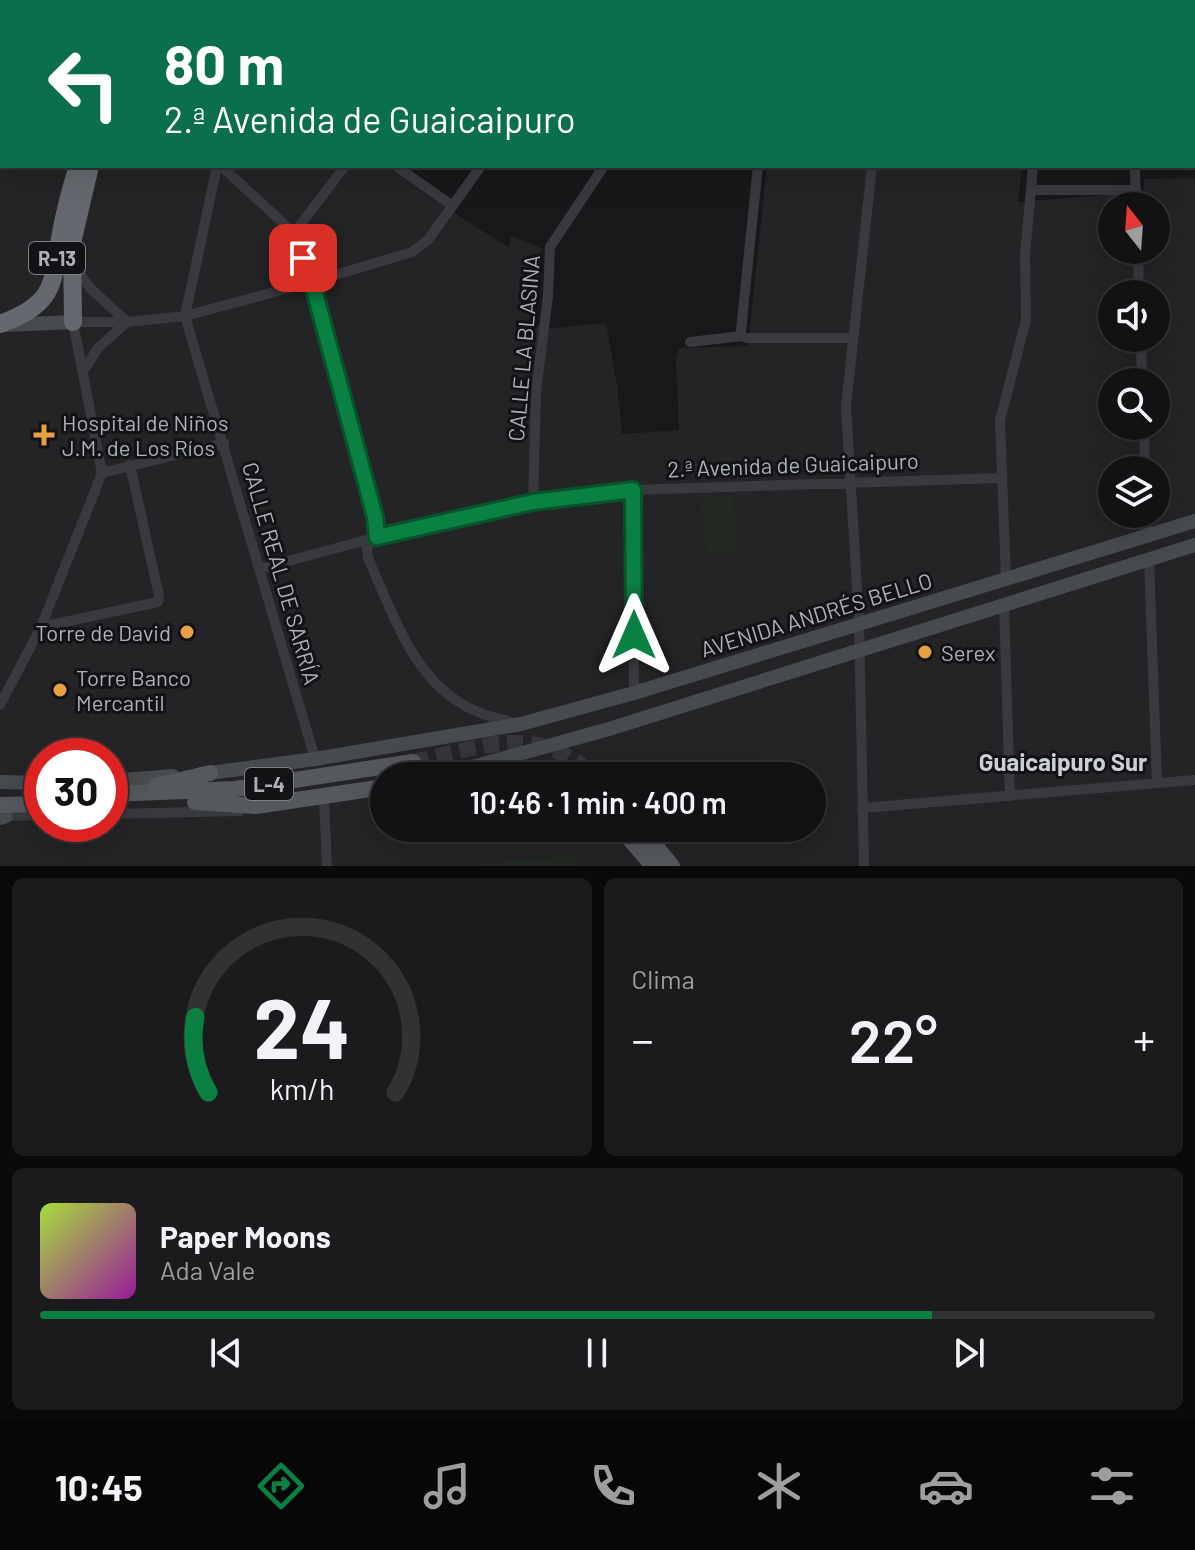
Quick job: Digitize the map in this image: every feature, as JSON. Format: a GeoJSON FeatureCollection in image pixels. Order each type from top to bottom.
{"type":"FeatureCollection","features":[{"type":"Feature","properties":{"kind":"highway","name":"R-13"},"geometry":{"type":"LineString","coordinates":[[0,324],[31,309],[52,286],[62,228],[77,168]]}},
{"type":"Feature","properties":{"kind":"highway","name":"R-13"},"geometry":{"type":"LineString","coordinates":[[73,322],[71,261],[90,168]]}},
{"type":"Feature","properties":{"kind":"main road","name":"L-4"},"geometry":{"type":"LineString","coordinates":[[128,796],[235,789],[370,769]]}},
{"type":"Feature","properties":{"kind":"main road"},"geometry":{"type":"LineString","coordinates":[[128,794],[210,773]]}},
{"type":"Feature","properties":{"kind":"main road","name":"L-4"},"geometry":{"type":"LineString","coordinates":[[128,798],[256,806],[370,789]]}},
{"type":"Feature","properties":{"kind":"main road"},"geometry":{"type":"LineString","coordinates":[[0,797],[24,796]]}},
{"type":"Feature","properties":{"kind":"main road"},"geometry":{"type":"LineString","coordinates":[[2,814],[24,808]]}},
{"type":"Feature","properties":{"kind":"main road"},"geometry":{"type":"LineString","coordinates":[[632,842],[653,866]]}},
{"type":"Feature","properties":{"kind":"main road"},"geometry":{"type":"LineString","coordinates":[[652,842],[672,866]]}},
{"type":"Feature","properties":{"kind":"street","name":"CALLE REAL DE SARRÍA"},"geometry":{"type":"LineString","coordinates":[[219,168],[185,316],[315,759]]}},
{"type":"Feature","properties":{"kind":"street"},"geometry":{"type":"LineString","coordinates":[[221,168],[294,233],[312,282],[375,517],[377,537],[367,547],[368,558],[414,656],[429,675],[462,704],[484,715],[521,724]]}},
{"type":"Feature","properties":{"kind":"street"},"geometry":{"type":"LineString","coordinates":[[294,233],[343,168]]}},
{"type":"Feature","properties":{"kind":"street"},"geometry":{"type":"LineString","coordinates":[[399,168],[453,206]]}},
{"type":"Feature","properties":{"kind":"street"},"geometry":{"type":"LineString","coordinates":[[0,705],[41,627],[102,473],[73,322],[127,322],[185,316],[412,252],[428,240],[480,168]]}},
{"type":"Feature","properties":{"kind":"street","name":"CALLE LA BLASINA"},"geometry":{"type":"LineString","coordinates":[[533,502],[536,392],[548,296],[550,247],[603,168]]}},
{"type":"Feature","properties":{"kind":"street"},"geometry":{"type":"LineString","coordinates":[[742,336],[758,168]]}},
{"type":"Feature","properties":{"kind":"street"},"geometry":{"type":"LineString","coordinates":[[864,866],[859,622],[846,406],[872,168]]}},
{"type":"Feature","properties":{"kind":"street"},"geometry":{"type":"LineString","coordinates":[[1006,580],[1000,420],[1026,320],[1025,255],[1033,168]]}},
{"type":"Feature","properties":{"kind":"street"},"geometry":{"type":"LineString","coordinates":[[1031,190],[1136,190],[1135,168]]}},
{"type":"Feature","properties":{"kind":"street"},"geometry":{"type":"LineString","coordinates":[[71,261],[90,288],[127,322]]}},
{"type":"Feature","properties":{"kind":"street","name":"R-13"},"geometry":{"type":"LineString","coordinates":[[0,324],[73,322]]}},
{"type":"Feature","properties":{"kind":"street"},"geometry":{"type":"LineString","coordinates":[[84,371],[107,338],[127,322]]}},
{"type":"Feature","properties":{"kind":"street"},"geometry":{"type":"LineString","coordinates":[[690,342],[742,336],[852,338]]}},
{"type":"Feature","properties":{"kind":"street"},"geometry":{"type":"LineString","coordinates":[[102,473],[224,443]]}},
{"type":"Feature","properties":{"kind":"street"},"geometry":{"type":"LineString","coordinates":[[41,627],[158,602],[130,465]]}},
{"type":"Feature","properties":{"kind":"street","name":"2.ª Avenida de Guaicaipuro"},"geometry":{"type":"LineString","coordinates":[[259,569],[377,537],[533,502],[633,490],[1001,478]]}},
{"type":"Feature","properties":{"kind":"street"},"geometry":{"type":"LineString","coordinates":[[633,490],[634,693]]}},
{"type":"Feature","properties":{"kind":"street","name":"AVENIDA ANDRÉS BELLO"},"geometry":{"type":"LineString","coordinates":[[128,780],[210,773],[315,759],[521,724],[634,693],[1195,521]]}},
{"type":"Feature","properties":{"kind":"street"},"geometry":{"type":"LineString","coordinates":[[1146,528],[1146,536]]}},
{"type":"Feature","properties":{"kind":"street"},"geometry":{"type":"LineString","coordinates":[[490,762],[609,729],[1195,545]]}},
{"type":"Feature","properties":{"kind":"street"},"geometry":{"type":"LineString","coordinates":[[1149,560],[1157,782]]}},
{"type":"Feature","properties":{"kind":"street"},"geometry":{"type":"LineString","coordinates":[[1004,606],[1010,796]]}},
{"type":"Feature","properties":{"kind":"street"},"geometry":{"type":"LineString","coordinates":[[862,808],[1195,780]]}},
{"type":"Feature","properties":{"kind":"street"},"geometry":{"type":"LineString","coordinates":[[0,782],[24,783]]}},
{"type":"Feature","properties":{"kind":"street","name":"L-4"},"geometry":{"type":"LineString","coordinates":[[128,814],[242,811],[370,790]]}},
{"type":"Feature","properties":{"kind":"street"},"geometry":{"type":"LineString","coordinates":[[324,799],[327,866]]}},
{"type":"Feature","properties":{"kind":"street"},"geometry":{"type":"LineString","coordinates":[[2,814],[24,815]]}},
{"type":"Feature","properties":{"kind":"shaded area"},"geometry":{"type":"Polygon","coordinates":[[[0,168],[399,168],[459,216],[508,247],[511,236],[541,248],[539,289],[527,324],[551,328],[606,323],[622,434],[679,430],[676,359],[679,348],[748,346],[767,168],[1022,168],[1018,202],[1098,196],[1098,264],[1170,264],[1170,192],[1144,192],[1144,179],[1195,178],[1195,866],[0,866],[0,168]]]}},
{"type":"Feature","properties":{"kind":"shaded area"},"geometry":{"type":"Polygon","coordinates":[[[732,495],[740,549],[708,554],[700,500],[732,495]]]}},
{"type":"Feature","properties":{"kind":"shaded area"},"geometry":{"type":"Polygon","coordinates":[[[577,855],[578,866],[460,866],[577,855]]]}},
{"type":"Feature","properties":{"kind":"tunnel"},"geometry":{"type":"LineString","coordinates":[[413,762],[507,743],[551,749],[576,762]]}},
{"type":"Feature","properties":{"kind":"place","name":"Hospital de Niños J.M. de Los Ríos"},"geometry":{"type":"Point","coordinates":[44,435]}},
{"type":"Feature","properties":{"kind":"place","name":"Torre de David"},"geometry":{"type":"Point","coordinates":[187,632]}},
{"type":"Feature","properties":{"kind":"place","name":"Serex"},"geometry":{"type":"Point","coordinates":[925,652]}},
{"type":"Feature","properties":{"kind":"place","name":"Torre Banco Mercantil"},"geometry":{"type":"Point","coordinates":[60,690]}},
{"type":"Feature","properties":{"kind":"district","name":"Guaicaipuro Sur"},"geometry":{"type":"Point","coordinates":[1063,761]}},
{"type":"Feature","properties":{"kind":"route"},"geometry":{"type":"LineString","coordinates":[[303,258],[375,517],[377,537],[533,502],[633,490],[634,635]]}}]}
